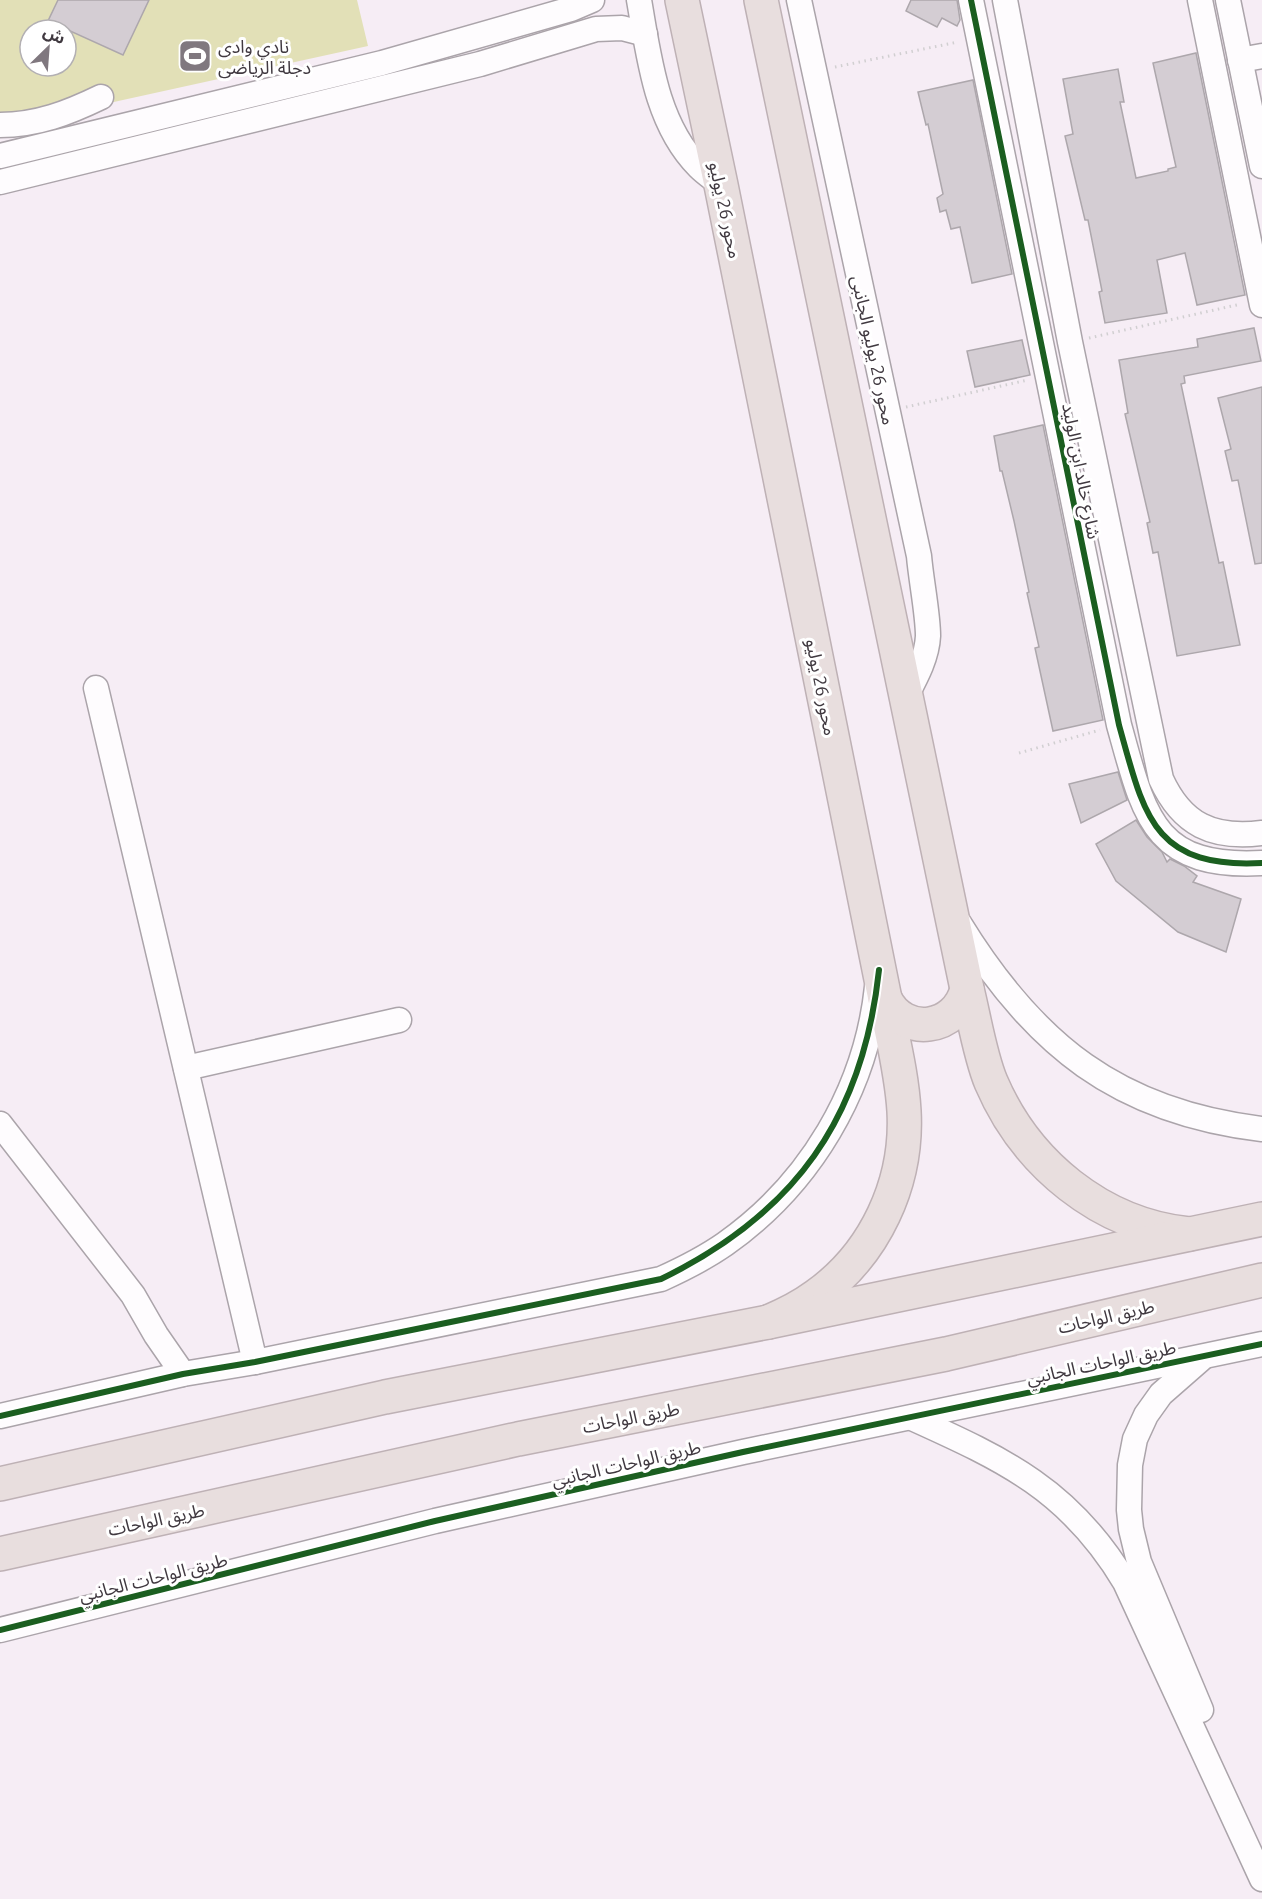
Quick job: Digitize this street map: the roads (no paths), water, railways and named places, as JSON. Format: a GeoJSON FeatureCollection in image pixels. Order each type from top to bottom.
{"type":"FeatureCollection","features":[{"type":"Feature","properties":{"kind":"highway","name":"محور 26 يوليو"},"geometry":{"type":"LineString","coordinates":[[682,0],[882,984],[904,1111],[901,1164],[894,1190],[871,1239],[837,1280],[816,1297],[768,1322]]}},
{"type":"Feature","properties":{"kind":"highway"},"geometry":{"type":"LineString","coordinates":[[761,0],[893,630],[905,698],[967,989],[990,1080],[1018,1132],[1037,1156],[1074,1189],[1108,1210],[1136,1222],[1164,1231],[1190,1234]]}},
{"type":"Feature","properties":{"kind":"highway"},"geometry":{"type":"LineString","coordinates":[[882,984],[889,1008],[915,1024],[945,1019],[960,1006],[967,989]]}},
{"type":"Feature","properties":{"kind":"highway"},"geometry":{"type":"LineString","coordinates":[[1,1483],[385,1397],[768,1322],[1262,1219]]}},
{"type":"Feature","properties":{"kind":"highway","name":"طريق الواحات"},"geometry":{"type":"LineString","coordinates":[[0,1554],[518,1440],[946,1354],[1262,1280]]}},
{"type":"Feature","properties":{"kind":"street"},"geometry":{"type":"LineString","coordinates":[[0,156],[382,63],[571,9],[592,0]]}},
{"type":"Feature","properties":{"kind":"street"},"geometry":{"type":"LineString","coordinates":[[639,0],[650,64],[669,122],[682,146],[699,167],[721,185]]}},
{"type":"Feature","properties":{"kind":"street","name":"محور 26 يوليو الجانبى"},"geometry":{"type":"LineString","coordinates":[[799,0],[919,556],[928,636],[924,657],[905,698]]}},
{"type":"Feature","properties":{"kind":"street","name":"شارع خالد ابن الوليد"},"geometry":{"type":"LineString","coordinates":[[971,0],[1119,725],[1145,810],[1157,829],[1174,844],[1193,856],[1214,862],[1262,863]]}},
{"type":"Feature","properties":{"kind":"street","name":"شارع خالد ابن الوليد"},"geometry":{"type":"LineString","coordinates":[[1005,0],[1072,352],[1161,779],[1170,799],[1185,816],[1204,827],[1226,835],[1262,833]]}},
{"type":"Feature","properties":{"kind":"street"},"geometry":{"type":"LineString","coordinates":[[1200,0],[1261,302]]}},
{"type":"Feature","properties":{"kind":"street"},"geometry":{"type":"LineString","coordinates":[[1228,0],[1251,58],[1262,166]]}},
{"type":"Feature","properties":{"kind":"street"},"geometry":{"type":"LineString","coordinates":[[0,182],[480,64],[596,29],[622,28],[645,34]]}},
{"type":"Feature","properties":{"kind":"street"},"geometry":{"type":"LineString","coordinates":[[978,38],[1010,32]]}},
{"type":"Feature","properties":{"kind":"street"},"geometry":{"type":"LineString","coordinates":[[476,36],[480,64]]}},
{"type":"Feature","properties":{"kind":"street"},"geometry":{"type":"LineString","coordinates":[[0,125],[54,118],[101,97]]}},
{"type":"Feature","properties":{"kind":"street"},"geometry":{"type":"LineString","coordinates":[[0,143],[24,150]]}},
{"type":"Feature","properties":{"kind":"street"},"geometry":{"type":"LineString","coordinates":[[1047,372],[1072,352]]}},
{"type":"Feature","properties":{"kind":"street"},"geometry":{"type":"LineString","coordinates":[[96,688],[255,1362]]}},
{"type":"Feature","properties":{"kind":"street"},"geometry":{"type":"LineString","coordinates":[[951,909],[976,951],[1006,991],[1040,1028],[1072,1057],[1098,1076],[1155,1104],[1187,1115],[1262,1129]]}},
{"type":"Feature","properties":{"kind":"street"},"geometry":{"type":"LineString","coordinates":[[0,1416],[183,1374],[255,1362],[661,1279],[724,1244],[753,1222],[780,1198],[804,1170],[842,1109],[860,1067],[882,984]]}},
{"type":"Feature","properties":{"kind":"street"},"geometry":{"type":"LineString","coordinates":[[186,1068],[399,1020]]}},
{"type":"Feature","properties":{"kind":"street"},"geometry":{"type":"LineString","coordinates":[[0,1124],[38,1176],[134,1295],[156,1335],[183,1374]]}},
{"type":"Feature","properties":{"kind":"street","name":"طريق الواحات الجانبي"},"geometry":{"type":"LineString","coordinates":[[0,1630],[435,1521],[743,1452],[1262,1344]]}},
{"type":"Feature","properties":{"kind":"street"},"geometry":{"type":"LineString","coordinates":[[1205,1355],[1161,1394],[1146,1415],[1136,1439],[1130,1465],[1129,1510],[1136,1551],[1144,1575],[1262,1850]]}},
{"type":"Feature","properties":{"kind":"street"},"geometry":{"type":"LineString","coordinates":[[912,1418],[981,1450],[1030,1478],[1074,1514],[1112,1560],[1125,1582],[1262,1879]]}},
{"type":"Feature","properties":{"kind":"street"},"geometry":{"type":"LineString","coordinates":[[1112,1560],[1136,1551]]}},
{"type":"Feature","properties":{"kind":"place","name":"نادي وادى دجلة الرياضى"},"geometry":{"type":"Point","coordinates":[195,56]}}]}
